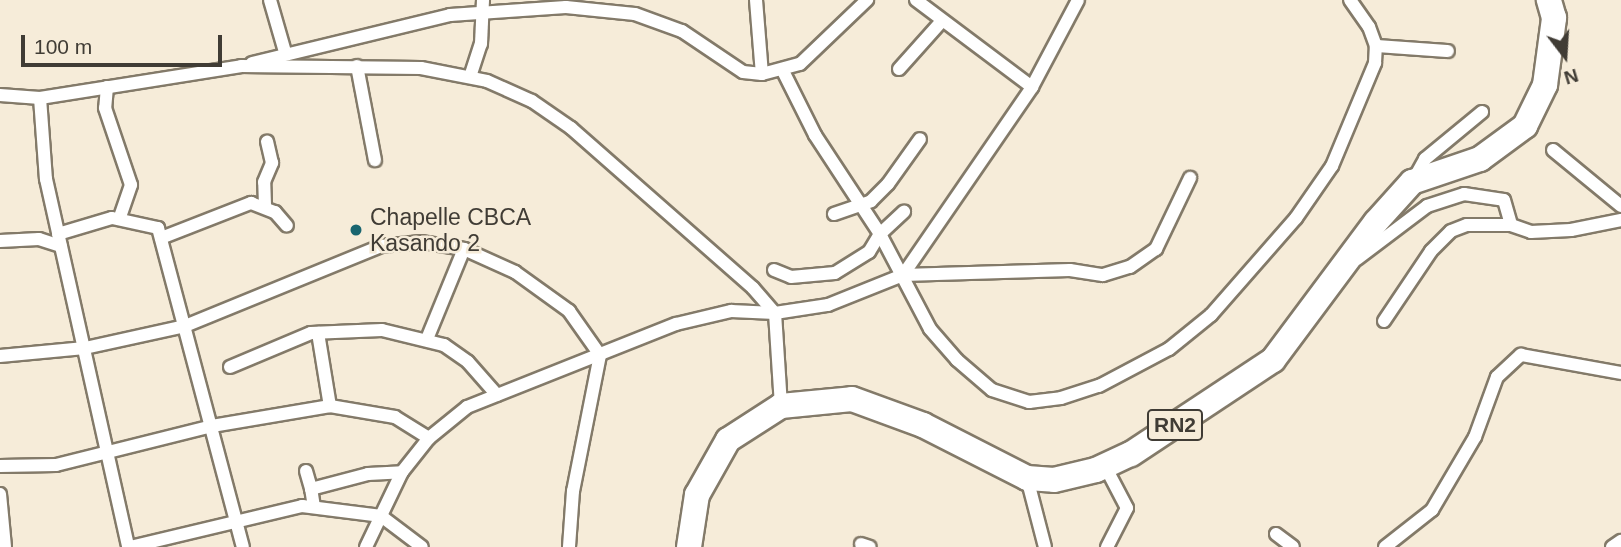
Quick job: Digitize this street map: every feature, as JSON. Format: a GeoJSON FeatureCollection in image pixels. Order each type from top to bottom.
{"type":"FeatureCollection","features":[{"type":"Feature","properties":{"kind":"highway","name":"RN2"},"geometry":{"type":"LineString","coordinates":[[689,547],[697,495],[728,440],[781,406],[852,399],[923,425],[1027,478],[1054,480],[1106,468],[1273,360],[1376,222],[1412,182],[1480,159],[1525,127],[1545,85],[1554,18],[1549,0]]}},
{"type":"Feature","properties":{"kind":"street"},"geometry":{"type":"LineString","coordinates":[[270,0],[285,51]]}},
{"type":"Feature","properties":{"kind":"street"},"geometry":{"type":"LineString","coordinates":[[756,0],[762,74]]}},
{"type":"Feature","properties":{"kind":"street"},"geometry":{"type":"LineString","coordinates":[[241,66],[285,51],[483,5],[563,4],[635,14],[682,32],[743,72],[762,74],[783,71],[800,64],[867,0]]}},
{"type":"Feature","properties":{"kind":"street"},"geometry":{"type":"LineString","coordinates":[[916,0],[941,22],[1032,87]]}},
{"type":"Feature","properties":{"kind":"street"},"geometry":{"type":"LineString","coordinates":[[903,275],[1032,87],[1078,0]]}},
{"type":"Feature","properties":{"kind":"street"},"geometry":{"type":"LineString","coordinates":[[783,71],[815,135],[880,234],[930,329],[957,360],[992,390],[1029,402],[1099,386],[1169,349],[1210,315],[1296,218],[1332,166],[1376,64],[1376,46],[1349,0]]}},
{"type":"Feature","properties":{"kind":"street"},"geometry":{"type":"LineString","coordinates":[[470,77],[478,64],[483,5]]}},
{"type":"Feature","properties":{"kind":"street"},"geometry":{"type":"LineString","coordinates":[[899,69],[941,22]]}},
{"type":"Feature","properties":{"kind":"street"},"geometry":{"type":"LineString","coordinates":[[1376,46],[1448,51]]}},
{"type":"Feature","properties":{"kind":"street"},"geometry":{"type":"LineString","coordinates":[[0,95],[40,98],[241,66],[357,66],[421,68],[470,77],[532,101],[571,128],[775,313],[781,406]]}},
{"type":"Feature","properties":{"kind":"street"},"geometry":{"type":"LineString","coordinates":[[357,66],[375,160]]}},
{"type":"Feature","properties":{"kind":"street"},"geometry":{"type":"LineString","coordinates":[[107,88],[104,108],[131,185],[119,219]]}},
{"type":"Feature","properties":{"kind":"street"},"geometry":{"type":"LineString","coordinates":[[40,98],[46,179],[129,547],[189,536],[234,519],[314,507],[381,516],[422,547]]}},
{"type":"Feature","properties":{"kind":"street"},"geometry":{"type":"LineString","coordinates":[[1412,182],[1425,159],[1482,112]]}},
{"type":"Feature","properties":{"kind":"street"},"geometry":{"type":"LineString","coordinates":[[834,214],[861,207],[888,184],[920,139]]}},
{"type":"Feature","properties":{"kind":"street"},"geometry":{"type":"LineString","coordinates":[[267,142],[272,163],[264,183],[265,205],[287,226]]}},
{"type":"Feature","properties":{"kind":"street"},"geometry":{"type":"LineString","coordinates":[[1553,150],[1621,206]]}},
{"type":"Feature","properties":{"kind":"street"},"geometry":{"type":"LineString","coordinates":[[366,547],[402,472],[429,438],[467,407],[676,324],[731,311],[775,313],[828,305],[903,275],[1070,270],[1103,275],[1130,267],[1156,248],[1189,178]]}},
{"type":"Feature","properties":{"kind":"street"},"geometry":{"type":"LineString","coordinates":[[1339,275],[1427,206],[1464,194],[1504,200],[1511,225]]}},
{"type":"Feature","properties":{"kind":"street"},"geometry":{"type":"LineString","coordinates":[[161,238],[235,206],[265,205]]}},
{"type":"Feature","properties":{"kind":"street"},"geometry":{"type":"LineString","coordinates":[[774,270],[791,277],[835,273],[869,252],[880,234],[904,212]]}},
{"type":"Feature","properties":{"kind":"street"},"geometry":{"type":"LineString","coordinates":[[0,241],[59,240],[119,219],[149,223],[158,228],[243,547]]}},
{"type":"Feature","properties":{"kind":"street"},"geometry":{"type":"LineString","coordinates":[[1384,321],[1451,231],[1467,225],[1511,225],[1531,232],[1571,230],[1621,220]]}},
{"type":"Feature","properties":{"kind":"street"},"geometry":{"type":"LineString","coordinates":[[0,356],[85,348],[185,326],[381,246],[421,243],[464,249],[515,272],[569,311],[600,355],[573,491],[569,547]]}},
{"type":"Feature","properties":{"kind":"street"},"geometry":{"type":"LineString","coordinates":[[427,339],[464,249]]}},
{"type":"Feature","properties":{"kind":"street"},"geometry":{"type":"LineString","coordinates":[[230,367],[268,348],[318,333],[382,330],[427,339],[468,362],[497,394]]}},
{"type":"Feature","properties":{"kind":"street"},"geometry":{"type":"LineString","coordinates":[[318,333],[330,406]]}},
{"type":"Feature","properties":{"kind":"street"},"geometry":{"type":"LineString","coordinates":[[1385,547],[1432,510],[1475,437],[1497,377],[1521,355],[1621,373]]}},
{"type":"Feature","properties":{"kind":"street"},"geometry":{"type":"LineString","coordinates":[[0,466],[56,465],[107,456],[212,426],[330,406],[395,418],[429,438]]}},
{"type":"Feature","properties":{"kind":"street"},"geometry":{"type":"LineString","coordinates":[[1106,468],[1127,508],[1107,547]]}},
{"type":"Feature","properties":{"kind":"street"},"geometry":{"type":"LineString","coordinates":[[306,471],[314,507]]}},
{"type":"Feature","properties":{"kind":"street"},"geometry":{"type":"LineString","coordinates":[[311,489],[368,474],[402,472]]}},
{"type":"Feature","properties":{"kind":"street"},"geometry":{"type":"LineString","coordinates":[[1027,478],[1045,547]]}},
{"type":"Feature","properties":{"kind":"street"},"geometry":{"type":"LineString","coordinates":[[0,494],[5,547]]}},
{"type":"Feature","properties":{"kind":"street"},"geometry":{"type":"LineString","coordinates":[[1276,534],[1293,547]]}},
{"type":"Feature","properties":{"kind":"street"},"geometry":{"type":"LineString","coordinates":[[1612,547],[1621,541]]}},
{"type":"Feature","properties":{"kind":"place","name":"Chapelle CBCA Kasando 2"},"geometry":{"type":"Point","coordinates":[356,230]}}]}
